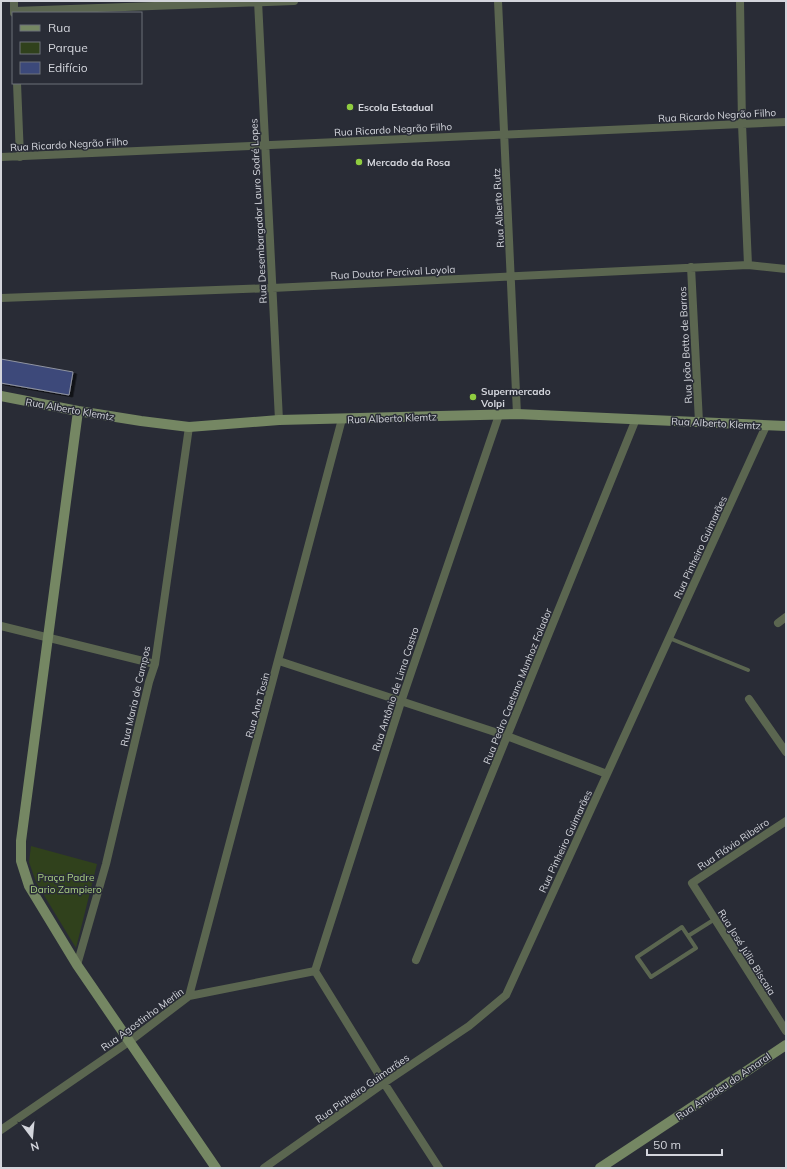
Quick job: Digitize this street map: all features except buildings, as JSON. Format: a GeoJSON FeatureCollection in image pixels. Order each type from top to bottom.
{"type":"FeatureCollection","features":[{"type":"Feature","properties":{"kind":"street"},"geometry":{"type":"LineString","coordinates":[[14,1],[14,12],[294,1]]}},
{"type":"Feature","properties":{"kind":"street","name":"Rua Alberto Rutz"},"geometry":{"type":"LineString","coordinates":[[498,1],[517,414]]}},
{"type":"Feature","properties":{"kind":"street"},"geometry":{"type":"LineString","coordinates":[[740,1],[742,124],[748,265]]}},
{"type":"Feature","properties":{"kind":"street","name":"Rua Desembargador Lauro Sodré Lopes"},"geometry":{"type":"LineString","coordinates":[[258,2],[279,420]]}},
{"type":"Feature","properties":{"kind":"street"},"geometry":{"type":"LineString","coordinates":[[17,84],[20,157]]}},
{"type":"Feature","properties":{"kind":"street","name":"Rua Ricardo Negrão Filho"},"geometry":{"type":"LineString","coordinates":[[1,157],[786,122]]}},
{"type":"Feature","properties":{"kind":"street","name":"Rua Doutor Percival Loyola"},"geometry":{"type":"LineString","coordinates":[[1,298],[272,288],[748,265],[786,269]]}},
{"type":"Feature","properties":{"kind":"street","name":"Rua João Botto de Barros"},"geometry":{"type":"LineString","coordinates":[[691,268],[699,422]]}},
{"type":"Feature","properties":{"kind":"street","name":"Rua Alberto Klemtz"},"geometry":{"type":"LineString","coordinates":[[1,396],[78,411],[189,427],[279,420],[517,414],[786,426]]}},
{"type":"Feature","properties":{"kind":"street"},"geometry":{"type":"LineString","coordinates":[[78,411],[20,842],[21,861],[29,886],[77,965],[216,1168]]}},
{"type":"Feature","properties":{"kind":"street","name":"Rua Antônio de Lima Castro"},"geometry":{"type":"LineString","coordinates":[[315,971],[401,702],[499,415]]}},
{"type":"Feature","properties":{"kind":"street","name":"Rua Ana Tosin"},"geometry":{"type":"LineString","coordinates":[[189,996],[342,419]]}},
{"type":"Feature","properties":{"kind":"street","name":"Rua Pedro Caetano Munhoz Folador"},"geometry":{"type":"LineString","coordinates":[[416,960],[636,419]]}},
{"type":"Feature","properties":{"kind":"street","name":"Rua Pinheiro Guimarães"},"geometry":{"type":"LineString","coordinates":[[264,1168],[384,1083],[469,1026],[506,995],[766,426]]}},
{"type":"Feature","properties":{"kind":"street","name":"Rua Maria de Campos"},"geometry":{"type":"LineString","coordinates":[[77,965],[106,864],[149,682],[155,664],[189,427]]}},
{"type":"Feature","properties":{"kind":"street"},"geometry":{"type":"LineString","coordinates":[[778,623],[786,617]]}},
{"type":"Feature","properties":{"kind":"street"},"geometry":{"type":"LineString","coordinates":[[1,626],[155,664]]}},
{"type":"Feature","properties":{"kind":"street"},"geometry":{"type":"LineString","coordinates":[[279,661],[507,736],[607,774]]}},
{"type":"Feature","properties":{"kind":"street"},"geometry":{"type":"LineString","coordinates":[[749,699],[786,752]]}},
{"type":"Feature","properties":{"kind":"street","name":"Rua Flávio Ribeiro"},"geometry":{"type":"LineString","coordinates":[[692,884],[786,821]]}},
{"type":"Feature","properties":{"kind":"street","name":"Rua José Júlio Biscaia"},"geometry":{"type":"LineString","coordinates":[[692,884],[786,1031]]}},
{"type":"Feature","properties":{"kind":"street"},"geometry":{"type":"LineString","coordinates":[[315,971],[384,1083],[439,1168]]}},
{"type":"Feature","properties":{"kind":"street","name":"Rua Agostinho Merlin"},"geometry":{"type":"LineString","coordinates":[[1,1130],[130,1041],[189,996],[315,971]]}},
{"type":"Feature","properties":{"kind":"street","name":"Rua Amadeu do Amaral"},"geometry":{"type":"LineString","coordinates":[[600,1168],[786,1045]]}},
{"type":"Feature","properties":{"kind":"lane"},"geometry":{"type":"LineString","coordinates":[[669,638],[748,670]]}},
{"type":"Feature","properties":{"kind":"lane"},"geometry":{"type":"LineString","coordinates":[[688,936],[715,919]]}},
{"type":"Feature","properties":{"kind":"lane"},"geometry":{"type":"LineString","coordinates":[[682,927],[688,936],[696,948],[651,978],[637,957],[682,927]]}},
{"type":"Feature","properties":{"kind":"green space","name":"Praça Padre Dario Zampiero"},"geometry":{"type":"Polygon","coordinates":[[[31,846],[97,864],[76,948],[36,882],[29,862],[31,846]]]}},
{"type":"Feature","properties":{"kind":"place","name":"Escola Estadual"},"geometry":{"type":"Point","coordinates":[350,107]}},
{"type":"Feature","properties":{"kind":"place","name":"Mercado da Rosa"},"geometry":{"type":"Point","coordinates":[359,162]}},
{"type":"Feature","properties":{"kind":"place","name":"Supermercado Volpi"},"geometry":{"type":"Point","coordinates":[473,397]}}]}
